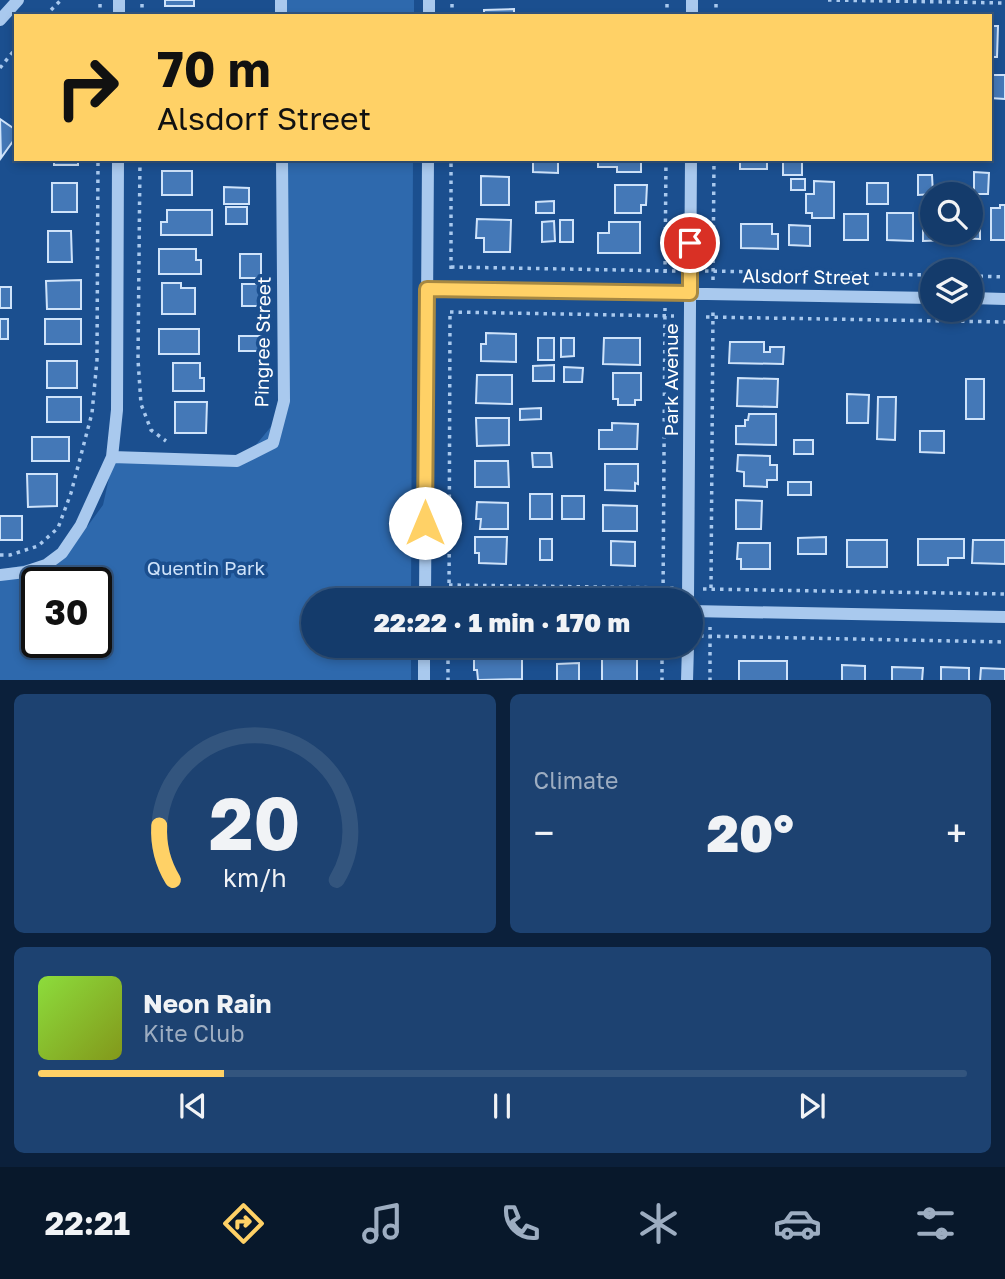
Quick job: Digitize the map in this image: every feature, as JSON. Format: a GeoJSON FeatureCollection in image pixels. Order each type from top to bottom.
{"type":"FeatureCollection","features":[{"type":"Feature","properties":{"kind":"street"},"geometry":{"type":"LineString","coordinates":[[0,20],[18,0]]}},
{"type":"Feature","properties":{"kind":"street"},"geometry":{"type":"LineString","coordinates":[[0,575],[26,572],[46,565],[62,553],[81,525],[112,457],[117,410],[118,161]]}},
{"type":"Feature","properties":{"kind":"street","name":"Pingree Street"},"geometry":{"type":"LineString","coordinates":[[112,457],[237,461],[272,443],[284,401],[282,161]]}},
{"type":"Feature","properties":{"kind":"street"},"geometry":{"type":"LineString","coordinates":[[425,588],[428,161]]}},
{"type":"Feature","properties":{"kind":"street","name":"Park Avenue"},"geometry":{"type":"LineString","coordinates":[[688,588],[691,161]]}},
{"type":"Feature","properties":{"kind":"street","name":"Alsdorf Street"},"geometry":{"type":"LineString","coordinates":[[427,289],[920,298]]}},
{"type":"Feature","properties":{"kind":"street"},"geometry":{"type":"LineString","coordinates":[[983,298],[1005,299]]}},
{"type":"Feature","properties":{"kind":"street"},"geometry":{"type":"LineString","coordinates":[[703,612],[1005,617]]}},
{"type":"Feature","properties":{"kind":"street"},"geometry":{"type":"LineString","coordinates":[[424,658],[424,680]]}},
{"type":"Feature","properties":{"kind":"street"},"geometry":{"type":"LineString","coordinates":[[687,680],[688,658]]}},
{"type":"Feature","properties":{"kind":"path"},"geometry":{"type":"LineString","coordinates":[[48,14],[61,0]]}},
{"type":"Feature","properties":{"kind":"path"},"geometry":{"type":"LineString","coordinates":[[828,0],[1005,3]]}},
{"type":"Feature","properties":{"kind":"path"},"geometry":{"type":"LineString","coordinates":[[0,68],[14,50]]}},
{"type":"Feature","properties":{"kind":"path"},"geometry":{"type":"LineString","coordinates":[[0,555],[10,555],[38,546],[58,528],[71,493],[92,412],[97,360],[98,161]]}},
{"type":"Feature","properties":{"kind":"path"},"geometry":{"type":"LineString","coordinates":[[140,161],[138,360],[141,404],[151,430],[170,445]]}},
{"type":"Feature","properties":{"kind":"path"},"geometry":{"type":"LineString","coordinates":[[451,161],[449,585],[663,588],[666,161]]}},
{"type":"Feature","properties":{"kind":"path"},"geometry":{"type":"LineString","coordinates":[[710,680],[714,161]]}},
{"type":"Feature","properties":{"kind":"path"},"geometry":{"type":"LineString","coordinates":[[983,276],[1005,276]]}},
{"type":"Feature","properties":{"kind":"path"},"geometry":{"type":"LineString","coordinates":[[450,312],[1005,323]]}},
{"type":"Feature","properties":{"kind":"path"},"geometry":{"type":"LineString","coordinates":[[703,591],[1005,594]]}},
{"type":"Feature","properties":{"kind":"path"},"geometry":{"type":"LineString","coordinates":[[703,636],[1005,642]]}},
{"type":"Feature","properties":{"kind":"path"},"geometry":{"type":"LineString","coordinates":[[448,680],[449,658]]}},
{"type":"Feature","properties":{"kind":"path"},"geometry":{"type":"LineString","coordinates":[[662,658],[662,680]]}},
{"type":"Feature","properties":{"kind":"green space"},"geometry":{"type":"Polygon","coordinates":[[[279,0],[414,0],[414,14],[279,14],[279,0]]]}},
{"type":"Feature","properties":{"kind":"green space","name":"Quentin Park"},"geometry":{"type":"Polygon","coordinates":[[[279,161],[413,161],[411,588],[301,588],[301,658],[411,658],[411,680],[0,680],[0,570],[65,557],[103,505],[114,455],[246,457],[279,417],[279,161]]]}},
{"type":"Feature","properties":{"kind":"building"},"geometry":{"type":"Polygon","coordinates":[[[165,0],[194,0],[194,6],[165,6],[165,0]]]}},
{"type":"Feature","properties":{"kind":"building"},"geometry":{"type":"Polygon","coordinates":[[[514,9],[514,14],[484,14],[484,10],[514,9]]]}},
{"type":"Feature","properties":{"kind":"building"},"geometry":{"type":"Polygon","coordinates":[[[992,26],[998,26],[997,57],[992,57],[992,26]]]}},
{"type":"Feature","properties":{"kind":"building"},"geometry":{"type":"Polygon","coordinates":[[[992,75],[1005,75],[1005,99],[992,98],[992,75]]]}},
{"type":"Feature","properties":{"kind":"building"},"geometry":{"type":"Polygon","coordinates":[[[0,119],[14,129],[14,140],[1,158],[0,119]]]}},
{"type":"Feature","properties":{"kind":"building"},"geometry":{"type":"Polygon","coordinates":[[[54,161],[78,161],[78,165],[54,165],[54,161]]]}},
{"type":"Feature","properties":{"kind":"building"},"geometry":{"type":"Polygon","coordinates":[[[533,161],[558,161],[558,173],[533,172],[533,161]]]}},
{"type":"Feature","properties":{"kind":"building"},"geometry":{"type":"Polygon","coordinates":[[[598,161],[641,161],[641,172],[617,172],[617,167],[598,167],[598,161]]]}},
{"type":"Feature","properties":{"kind":"building"},"geometry":{"type":"Polygon","coordinates":[[[740,161],[767,161],[767,169],[740,169],[740,161]]]}},
{"type":"Feature","properties":{"kind":"building"},"geometry":{"type":"Polygon","coordinates":[[[783,162],[802,162],[802,175],[783,175],[783,162]]]}},
{"type":"Feature","properties":{"kind":"building"},"geometry":{"type":"Polygon","coordinates":[[[162,171],[192,171],[192,195],[162,195],[162,171]]]}},
{"type":"Feature","properties":{"kind":"building"},"geometry":{"type":"Polygon","coordinates":[[[974,172],[989,173],[988,194],[983,194],[983,182],[974,182],[974,172]]]}},
{"type":"Feature","properties":{"kind":"building"},"geometry":{"type":"Polygon","coordinates":[[[918,175],[932,175],[932,182],[920,182],[918,195],[918,175]]]}},
{"type":"Feature","properties":{"kind":"building"},"geometry":{"type":"Polygon","coordinates":[[[481,176],[509,177],[509,205],[481,205],[481,176]]]}},
{"type":"Feature","properties":{"kind":"building"},"geometry":{"type":"Polygon","coordinates":[[[791,179],[805,179],[805,190],[791,190],[791,179]]]}},
{"type":"Feature","properties":{"kind":"building"},"geometry":{"type":"Polygon","coordinates":[[[814,181],[834,182],[834,218],[812,218],[812,213],[806,213],[806,194],[814,194],[814,181]]]}},
{"type":"Feature","properties":{"kind":"building"},"geometry":{"type":"Polygon","coordinates":[[[52,183],[77,183],[77,212],[52,212],[52,183]]]}},
{"type":"Feature","properties":{"kind":"building"},"geometry":{"type":"Polygon","coordinates":[[[867,183],[888,183],[888,204],[867,204],[867,183]]]}},
{"type":"Feature","properties":{"kind":"building"},"geometry":{"type":"Polygon","coordinates":[[[615,185],[647,185],[646,205],[641,205],[641,213],[615,213],[615,185]]]}},
{"type":"Feature","properties":{"kind":"building"},"geometry":{"type":"Polygon","coordinates":[[[224,187],[249,188],[249,204],[224,204],[224,187]]]}},
{"type":"Feature","properties":{"kind":"building"},"geometry":{"type":"Polygon","coordinates":[[[554,201],[554,213],[536,213],[536,202],[554,201]]]}},
{"type":"Feature","properties":{"kind":"building"},"geometry":{"type":"Polygon","coordinates":[[[1000,205],[1005,205],[1005,240],[991,240],[991,208],[1000,208],[1000,205]]]}},
{"type":"Feature","properties":{"kind":"building"},"geometry":{"type":"Polygon","coordinates":[[[226,207],[247,207],[247,224],[226,224],[226,207]]]}},
{"type":"Feature","properties":{"kind":"building"},"geometry":{"type":"Polygon","coordinates":[[[167,210],[212,210],[212,235],[161,235],[161,222],[167,222],[167,210]]]}},
{"type":"Feature","properties":{"kind":"building"},"geometry":{"type":"Polygon","coordinates":[[[887,213],[913,213],[913,241],[887,240],[887,213]]]}},
{"type":"Feature","properties":{"kind":"building"},"geometry":{"type":"Polygon","coordinates":[[[844,214],[868,214],[868,240],[844,240],[844,214]]]}},
{"type":"Feature","properties":{"kind":"building"},"geometry":{"type":"Polygon","coordinates":[[[477,219],[511,220],[510,252],[484,252],[484,238],[476,238],[477,219]]]}},
{"type":"Feature","properties":{"kind":"building"},"geometry":{"type":"Polygon","coordinates":[[[560,220],[573,220],[573,242],[560,242],[560,220]]]}},
{"type":"Feature","properties":{"kind":"building"},"geometry":{"type":"Polygon","coordinates":[[[554,221],[555,241],[542,242],[542,222],[554,221]]]}},
{"type":"Feature","properties":{"kind":"building"},"geometry":{"type":"Polygon","coordinates":[[[609,222],[640,222],[640,253],[598,253],[598,233],[609,233],[609,222]]]}},
{"type":"Feature","properties":{"kind":"building"},"geometry":{"type":"Polygon","coordinates":[[[741,224],[772,224],[772,234],[778,234],[778,249],[741,248],[741,224]]]}},
{"type":"Feature","properties":{"kind":"building"},"geometry":{"type":"Polygon","coordinates":[[[789,225],[810,226],[810,246],[789,245],[789,225]]]}},
{"type":"Feature","properties":{"kind":"building"},"geometry":{"type":"Polygon","coordinates":[[[48,231],[71,231],[72,262],[48,262],[48,231]]]}},
{"type":"Feature","properties":{"kind":"building"},"geometry":{"type":"Polygon","coordinates":[[[159,249],[196,249],[196,260],[201,260],[201,274],[159,274],[159,249]]]}},
{"type":"Feature","properties":{"kind":"building"},"geometry":{"type":"Polygon","coordinates":[[[240,254],[261,254],[261,278],[240,278],[240,254]]]}},
{"type":"Feature","properties":{"kind":"building"},"geometry":{"type":"Polygon","coordinates":[[[81,280],[81,309],[47,309],[46,281],[81,280]]]}},
{"type":"Feature","properties":{"kind":"building"},"geometry":{"type":"Polygon","coordinates":[[[162,283],[181,283],[181,288],[195,288],[195,314],[162,314],[162,283]]]}},
{"type":"Feature","properties":{"kind":"building"},"geometry":{"type":"Polygon","coordinates":[[[242,284],[260,284],[260,306],[242,306],[242,284]]]}},
{"type":"Feature","properties":{"kind":"building"},"geometry":{"type":"Polygon","coordinates":[[[0,287],[11,287],[11,308],[0,308],[0,287]]]}},
{"type":"Feature","properties":{"kind":"building"},"geometry":{"type":"Polygon","coordinates":[[[0,319],[8,319],[8,339],[0,339],[0,319]]]}},
{"type":"Feature","properties":{"kind":"building"},"geometry":{"type":"Polygon","coordinates":[[[45,319],[81,319],[81,344],[45,344],[45,319]]]}},
{"type":"Feature","properties":{"kind":"building"},"geometry":{"type":"Polygon","coordinates":[[[159,329],[199,329],[199,354],[159,354],[159,329]]]}},
{"type":"Feature","properties":{"kind":"building"},"geometry":{"type":"Polygon","coordinates":[[[486,333],[516,334],[516,362],[481,361],[481,344],[486,344],[486,333]]]}},
{"type":"Feature","properties":{"kind":"building"},"geometry":{"type":"Polygon","coordinates":[[[239,336],[262,336],[262,351],[239,351],[239,336]]]}},
{"type":"Feature","properties":{"kind":"building"},"geometry":{"type":"Polygon","coordinates":[[[538,338],[554,338],[554,360],[538,360],[538,338]]]}},
{"type":"Feature","properties":{"kind":"building"},"geometry":{"type":"Polygon","coordinates":[[[561,338],[574,338],[574,356],[561,357],[561,338]]]}},
{"type":"Feature","properties":{"kind":"building"},"geometry":{"type":"Polygon","coordinates":[[[604,338],[640,338],[640,365],[603,364],[604,338]]]}},
{"type":"Feature","properties":{"kind":"building"},"geometry":{"type":"Polygon","coordinates":[[[730,342],[764,342],[764,352],[770,352],[770,347],[784,347],[783,364],[729,363],[730,342]]]}},
{"type":"Feature","properties":{"kind":"building"},"geometry":{"type":"Polygon","coordinates":[[[47,361],[77,361],[77,388],[47,388],[47,361]]]}},
{"type":"Feature","properties":{"kind":"building"},"geometry":{"type":"Polygon","coordinates":[[[173,363],[200,363],[200,378],[204,378],[204,391],[173,391],[173,363]]]}},
{"type":"Feature","properties":{"kind":"building"},"geometry":{"type":"Polygon","coordinates":[[[554,365],[554,381],[533,381],[533,366],[554,365]]]}},
{"type":"Feature","properties":{"kind":"building"},"geometry":{"type":"Polygon","coordinates":[[[564,367],[583,368],[582,382],[564,382],[564,367]]]}},
{"type":"Feature","properties":{"kind":"building"},"geometry":{"type":"Polygon","coordinates":[[[613,373],[641,373],[641,400],[635,400],[635,405],[618,405],[618,399],[613,399],[613,373]]]}},
{"type":"Feature","properties":{"kind":"building"},"geometry":{"type":"Polygon","coordinates":[[[477,375],[512,375],[512,404],[476,403],[477,375]]]}},
{"type":"Feature","properties":{"kind":"building"},"geometry":{"type":"Polygon","coordinates":[[[738,378],[778,379],[777,407],[737,406],[738,378]]]}},
{"type":"Feature","properties":{"kind":"building"},"geometry":{"type":"Polygon","coordinates":[[[966,379],[984,379],[984,419],[966,419],[966,379]]]}},
{"type":"Feature","properties":{"kind":"building"},"geometry":{"type":"Polygon","coordinates":[[[847,394],[869,395],[868,423],[847,423],[847,394]]]}},
{"type":"Feature","properties":{"kind":"building"},"geometry":{"type":"Polygon","coordinates":[[[47,397],[81,397],[81,422],[47,422],[47,397]]]}},
{"type":"Feature","properties":{"kind":"building"},"geometry":{"type":"Polygon","coordinates":[[[878,397],[896,397],[895,440],[877,439],[878,397]]]}},
{"type":"Feature","properties":{"kind":"building"},"geometry":{"type":"Polygon","coordinates":[[[175,402],[207,402],[206,433],[175,433],[175,402]]]}},
{"type":"Feature","properties":{"kind":"building"},"geometry":{"type":"Polygon","coordinates":[[[541,408],[541,419],[520,420],[520,409],[541,408]]]}},
{"type":"Feature","properties":{"kind":"building"},"geometry":{"type":"Polygon","coordinates":[[[749,414],[776,414],[776,445],[736,444],[736,426],[745,426],[749,414]]]}},
{"type":"Feature","properties":{"kind":"building"},"geometry":{"type":"Polygon","coordinates":[[[476,418],[509,418],[509,445],[477,446],[476,418]]]}},
{"type":"Feature","properties":{"kind":"building"},"geometry":{"type":"Polygon","coordinates":[[[612,423],[638,424],[637,449],[599,449],[599,430],[612,430],[612,423]]]}},
{"type":"Feature","properties":{"kind":"building"},"geometry":{"type":"Polygon","coordinates":[[[920,431],[944,431],[944,453],[920,452],[920,431]]]}},
{"type":"Feature","properties":{"kind":"building"},"geometry":{"type":"Polygon","coordinates":[[[32,437],[69,437],[69,461],[32,461],[32,437]]]}},
{"type":"Feature","properties":{"kind":"building"},"geometry":{"type":"Polygon","coordinates":[[[794,440],[813,440],[813,454],[794,454],[794,440]]]}},
{"type":"Feature","properties":{"kind":"building"},"geometry":{"type":"Polygon","coordinates":[[[532,453],[551,453],[552,467],[533,467],[532,453]]]}},
{"type":"Feature","properties":{"kind":"building"},"geometry":{"type":"Polygon","coordinates":[[[738,455],[770,456],[770,465],[777,465],[777,480],[767,480],[767,487],[744,486],[744,472],[737,471],[738,455]]]}},
{"type":"Feature","properties":{"kind":"building"},"geometry":{"type":"Polygon","coordinates":[[[475,461],[508,461],[509,487],[475,487],[475,461]]]}},
{"type":"Feature","properties":{"kind":"building"},"geometry":{"type":"Polygon","coordinates":[[[605,464],[638,464],[638,484],[635,483],[635,491],[605,490],[605,464]]]}},
{"type":"Feature","properties":{"kind":"building"},"geometry":{"type":"Polygon","coordinates":[[[27,474],[57,474],[57,506],[28,507],[27,474]]]}},
{"type":"Feature","properties":{"kind":"building"},"geometry":{"type":"Polygon","coordinates":[[[788,482],[811,482],[811,495],[788,495],[788,482]]]}},
{"type":"Feature","properties":{"kind":"building"},"geometry":{"type":"Polygon","coordinates":[[[530,494],[552,494],[552,519],[530,519],[530,494]]]}},
{"type":"Feature","properties":{"kind":"building"},"geometry":{"type":"Polygon","coordinates":[[[562,496],[584,496],[584,519],[562,519],[562,496]]]}},
{"type":"Feature","properties":{"kind":"building"},"geometry":{"type":"Polygon","coordinates":[[[736,500],[762,501],[761,529],[736,529],[736,500]]]}},
{"type":"Feature","properties":{"kind":"building"},"geometry":{"type":"Polygon","coordinates":[[[477,502],[508,503],[508,529],[480,529],[481,519],[476,519],[477,502]]]}},
{"type":"Feature","properties":{"kind":"building"},"geometry":{"type":"Polygon","coordinates":[[[603,505],[637,506],[637,531],[603,531],[603,505]]]}},
{"type":"Feature","properties":{"kind":"building"},"geometry":{"type":"Polygon","coordinates":[[[0,516],[22,516],[22,540],[0,540],[0,516]]]}},
{"type":"Feature","properties":{"kind":"building"},"geometry":{"type":"Polygon","coordinates":[[[475,537],[507,537],[506,564],[479,563],[479,553],[475,553],[475,537]]]}},
{"type":"Feature","properties":{"kind":"building"},"geometry":{"type":"Polygon","coordinates":[[[826,537],[826,554],[798,554],[798,538],[826,537]]]}},
{"type":"Feature","properties":{"kind":"building"},"geometry":{"type":"Polygon","coordinates":[[[540,539],[552,539],[552,560],[540,560],[540,539]]]}},
{"type":"Feature","properties":{"kind":"building"},"geometry":{"type":"Polygon","coordinates":[[[918,539],[964,539],[964,558],[948,558],[948,565],[918,565],[918,539]]]}},
{"type":"Feature","properties":{"kind":"building"},"geometry":{"type":"Polygon","coordinates":[[[847,540],[887,540],[887,567],[847,567],[847,540]]]}},
{"type":"Feature","properties":{"kind":"building"},"geometry":{"type":"Polygon","coordinates":[[[973,540],[1005,540],[1005,564],[972,563],[973,540]]]}},
{"type":"Feature","properties":{"kind":"building"},"geometry":{"type":"Polygon","coordinates":[[[611,541],[635,542],[635,566],[611,565],[611,541]]]}},
{"type":"Feature","properties":{"kind":"building"},"geometry":{"type":"Polygon","coordinates":[[[738,543],[770,543],[770,569],[741,569],[741,559],[737,559],[738,543]]]}},
{"type":"Feature","properties":{"kind":"building"},"geometry":{"type":"Polygon","coordinates":[[[474,658],[522,658],[522,679],[478,680],[477,670],[474,670],[474,658]]]}},
{"type":"Feature","properties":{"kind":"building"},"geometry":{"type":"Polygon","coordinates":[[[602,658],[637,658],[637,680],[602,680],[602,658]]]}},
{"type":"Feature","properties":{"kind":"building"},"geometry":{"type":"Polygon","coordinates":[[[739,661],[787,661],[787,680],[739,680],[739,661]]]}},
{"type":"Feature","properties":{"kind":"building"},"geometry":{"type":"Polygon","coordinates":[[[579,663],[579,680],[557,680],[557,664],[579,663]]]}},
{"type":"Feature","properties":{"kind":"building"},"geometry":{"type":"Polygon","coordinates":[[[842,665],[865,666],[865,680],[842,680],[842,665]]]}},
{"type":"Feature","properties":{"kind":"building"},"geometry":{"type":"Polygon","coordinates":[[[892,667],[923,668],[922,680],[892,680],[892,667]]]}},
{"type":"Feature","properties":{"kind":"building"},"geometry":{"type":"Polygon","coordinates":[[[941,667],[969,668],[969,680],[941,680],[941,667]]]}},
{"type":"Feature","properties":{"kind":"building"},"geometry":{"type":"Polygon","coordinates":[[[981,668],[1005,669],[1005,680],[980,680],[981,668]]]}},
{"type":"Feature","properties":{"kind":"route"},"geometry":{"type":"LineString","coordinates":[[425,523],[427,289],[690,293],[690,243]]}}]}
